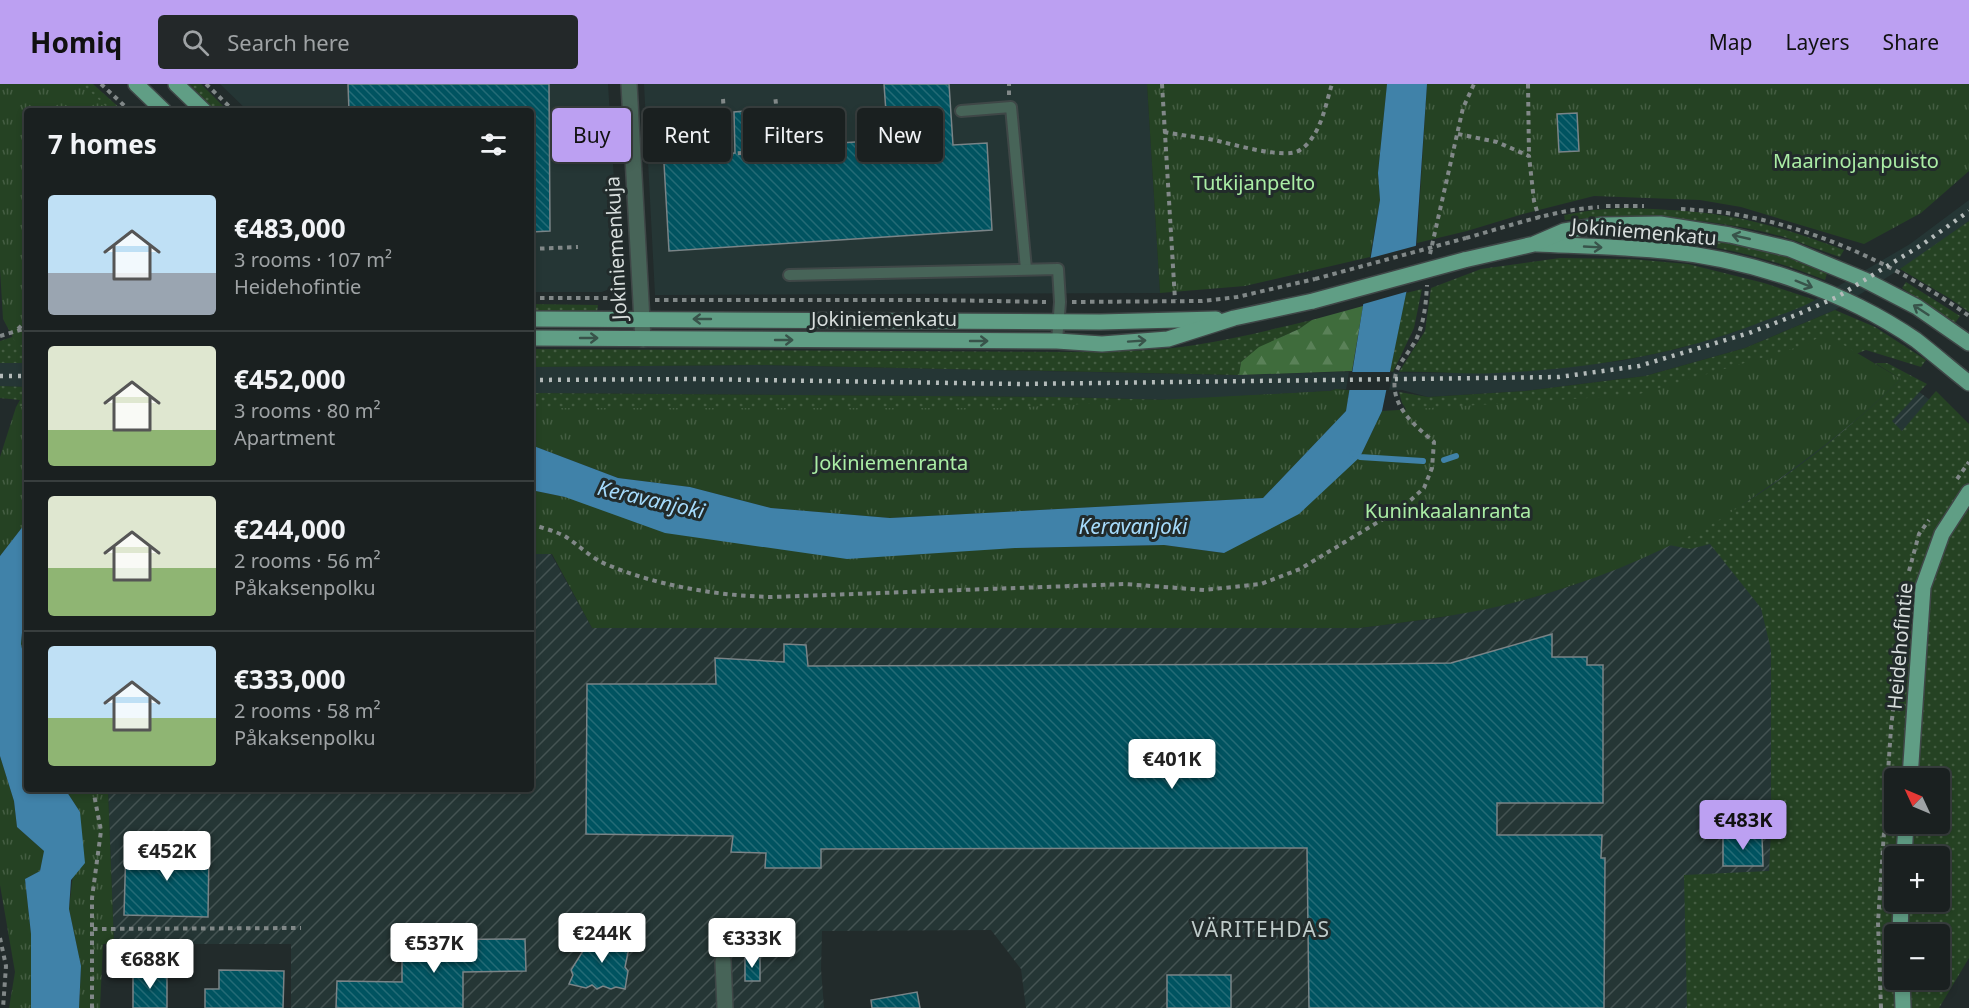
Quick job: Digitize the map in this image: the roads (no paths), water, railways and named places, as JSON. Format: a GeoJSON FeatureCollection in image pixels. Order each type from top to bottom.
{"type":"FeatureCollection","features":[{"type":"Feature","properties":{"kind":"main road"},"geometry":{"type":"LineString","coordinates":[[136,84],[161,108]]}},
{"type":"Feature","properties":{"kind":"main road"},"geometry":{"type":"LineString","coordinates":[[176,84],[201,108]]}},
{"type":"Feature","properties":{"kind":"main road","name":"Jokiniemenkatu"},"geometry":{"type":"LineString","coordinates":[[534,338],[1057,341],[1102,344],[1168,339],[1234,318],[1313,301],[1464,260],[1534,244],[1564,231],[1602,225],[1660,224],[1730,235],[1790,249],[1865,280],[1917,307],[1969,343]]}},
{"type":"Feature","properties":{"kind":"main road","name":"Jokiniemenkatu"},"geometry":{"type":"LineString","coordinates":[[1534,244],[1665,251],[1726,260],[1784,276],[1837,297],[1874,315],[1915,340],[1969,383]]}},
{"type":"Feature","properties":{"kind":"main road","name":"Jokiniemenkatu"},"geometry":{"type":"LineString","coordinates":[[534,318],[1100,322],[1234,318]]}},
{"type":"Feature","properties":{"kind":"main road","name":"Heidehofintie"},"geometry":{"type":"LineString","coordinates":[[1911,768],[1923,587],[1942,534],[1969,492]]}},
{"type":"Feature","properties":{"kind":"main road"},"geometry":{"type":"LineString","coordinates":[[1902,990],[1903,1008]]}},
{"type":"Feature","properties":{"kind":"street","name":"Jokiniemenkuja"},"geometry":{"type":"LineString","coordinates":[[629,84],[642,339]]}},
{"type":"Feature","properties":{"kind":"street"},"geometry":{"type":"LineString","coordinates":[[723,961],[725,1008]]}},
{"type":"Feature","properties":{"kind":"lane"},"geometry":{"type":"LineString","coordinates":[[961,111],[1011,108],[1026,269]]}},
{"type":"Feature","properties":{"kind":"lane"},"geometry":{"type":"LineString","coordinates":[[789,275],[1058,268],[1060,302],[1057,341]]}},
{"type":"Feature","properties":{"kind":"water","name":"Keravanjoki"},"geometry":{"type":"Polygon","coordinates":[[[1387,84],[1427,84],[1416,245],[1382,411],[1360,457],[1299,514],[1224,553],[1164,545],[1015,548],[847,559],[665,533],[565,497],[534,491],[534,446],[618,478],[690,487],[771,508],[890,518],[1263,498],[1346,411],[1380,200],[1378,173],[1387,84]]]}},
{"type":"Feature","properties":{"kind":"water"},"geometry":{"type":"Polygon","coordinates":[[[24,525],[24,610],[21,644],[24,658],[24,792],[67,792],[80,812],[85,863],[71,880],[69,909],[81,966],[79,1008],[31,1008],[31,934],[25,879],[40,871],[44,851],[17,827],[14,801],[0,756],[0,556],[24,525]]]}},
{"type":"Feature","properties":{"kind":"waterway"},"geometry":{"type":"LineString","coordinates":[[1353,453],[1360,457],[1423,461]]}},
{"type":"Feature","properties":{"kind":"waterway"},"geometry":{"type":"LineString","coordinates":[[1444,460],[1456,456]]}},
{"type":"Feature","properties":{"kind":"railway"},"geometry":{"type":"LineString","coordinates":[[534,380],[691,379],[1022,384],[1559,377],[1639,366],[1749,333],[1796,315],[1837,297],[1923,244],[1969,211]]}},
{"type":"Feature","properties":{"kind":"railway"},"geometry":{"type":"LineString","coordinates":[[0,376],[24,376]]}},
{"type":"Feature","properties":{"kind":"district","name":"VÄRITEHDAS"},"geometry":{"type":"Point","coordinates":[1261,930]}},
{"type":"Feature","properties":{"kind":"park label","name":"Maarinojanpuisto"},"geometry":{"type":"Point","coordinates":[1856,161]}},
{"type":"Feature","properties":{"kind":"park label","name":"Tutkijanpelto"},"geometry":{"type":"Point","coordinates":[1254,183]}},
{"type":"Feature","properties":{"kind":"park label","name":"Jokiniemenranta"},"geometry":{"type":"Point","coordinates":[891,463]}},
{"type":"Feature","properties":{"kind":"park label","name":"Kuninkaalanranta"},"geometry":{"type":"Point","coordinates":[1448,511]}}]}
